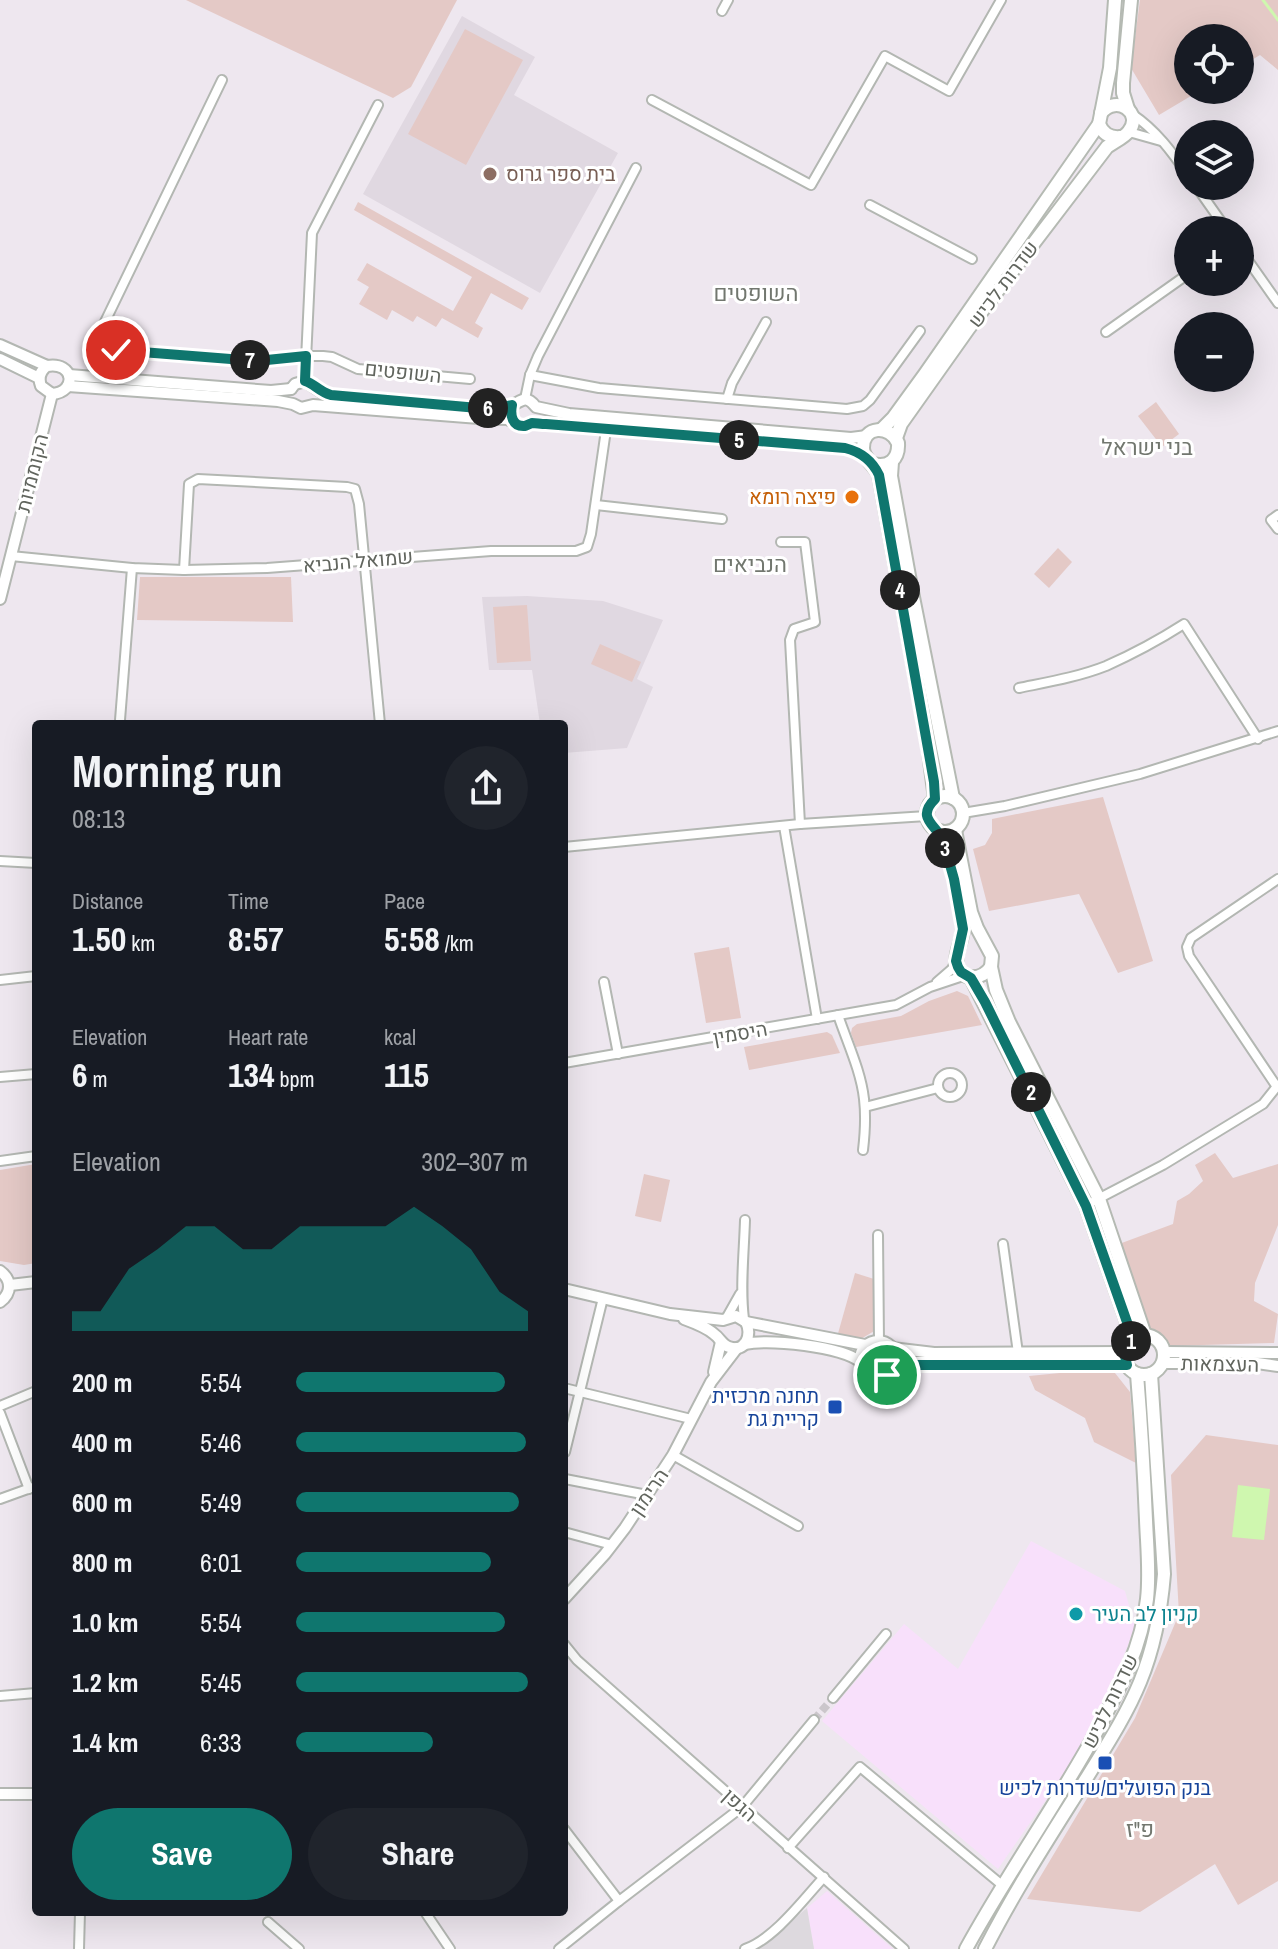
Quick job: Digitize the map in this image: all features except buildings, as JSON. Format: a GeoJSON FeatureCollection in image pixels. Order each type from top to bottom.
{"type":"FeatureCollection","features":[{"type":"Feature","properties":{"kind":"main road","name":"שדרות לכיש"},"geometry":{"type":"LineString","coordinates":[[881,430],[925,374],[1100,118],[1110,68],[1115,0]]}},
{"type":"Feature","properties":{"kind":"main road"},"geometry":{"type":"LineString","coordinates":[[1130,112],[1123,106],[1108,106],[1100,118],[1101,129],[1109,136],[1124,135],[1133,123],[1130,112],[1123,93],[1131,0]]}},
{"type":"Feature","properties":{"kind":"main road","name":"שדרות לכיש"},"geometry":{"type":"LineString","coordinates":[[896,438],[901,424],[969,328],[1107,147],[1124,135]]}},
{"type":"Feature","properties":{"kind":"main road"},"geometry":{"type":"LineString","coordinates":[[935,799],[879,475],[863,445],[873,431],[890,432],[896,438],[899,449],[892,462],[891,476],[953,798]]}},
{"type":"Feature","properties":{"kind":"main road"},"geometry":{"type":"LineString","coordinates":[[869,459],[881,466],[892,462]]}},
{"type":"Feature","properties":{"kind":"main road"},"geometry":{"type":"LineString","coordinates":[[938,831],[950,832],[960,825],[963,813],[953,798],[935,799],[929,806],[927,816],[930,825],[943,840],[954,879],[963,929],[958,956],[961,972],[968,976],[983,976],[991,967]]}},
{"type":"Feature","properties":{"kind":"main road"},"geometry":{"type":"LineString","coordinates":[[955,830],[971,912],[992,956],[996,990],[1092,1202],[1139,1337]]}},
{"type":"Feature","properties":{"kind":"main road"},"geometry":{"type":"LineString","coordinates":[[958,956],[964,946],[974,942],[985,946]]}},
{"type":"Feature","properties":{"kind":"main road"},"geometry":{"type":"LineString","coordinates":[[968,976],[1092,1202]]}},
{"type":"Feature","properties":{"kind":"main road"},"geometry":{"type":"LineString","coordinates":[[1139,1337],[1159,1342],[1163,1357],[1151,1374],[1137,1374],[1126,1358],[1139,1337]]}},
{"type":"Feature","properties":{"kind":"main road","name":"שדרות לכיש"},"geometry":{"type":"LineString","coordinates":[[966,1949],[1002,1885],[1077,1767],[1121,1686],[1139,1641],[1147,1601],[1148,1570],[1137,1374]]}},
{"type":"Feature","properties":{"kind":"main road","name":"שדרות לכיש"},"geometry":{"type":"LineString","coordinates":[[985,1949],[1009,1903],[1110,1739],[1139,1684],[1152,1647],[1162,1604],[1164,1574],[1151,1374]]}},
{"type":"Feature","properties":{"kind":"street"},"geometry":{"type":"LineString","coordinates":[[722,11],[728,0]]}},
{"type":"Feature","properties":{"kind":"street"},"geometry":{"type":"LineString","coordinates":[[652,100],[811,185],[885,56],[949,91],[1001,0]]}},
{"type":"Feature","properties":{"kind":"street","name":"השופטים"},"geometry":{"type":"LineString","coordinates":[[222,80],[101,330],[102,340],[116,350],[257,361],[332,357],[358,369],[470,379]]}},
{"type":"Feature","properties":{"kind":"street"},"geometry":{"type":"LineString","coordinates":[[305,381],[312,233],[378,105]]}},
{"type":"Feature","properties":{"kind":"street"},"geometry":{"type":"LineString","coordinates":[[1130,112],[1148,125],[1174,157]]}},
{"type":"Feature","properties":{"kind":"street"},"geometry":{"type":"LineString","coordinates":[[1124,135],[1162,141]]}},
{"type":"Feature","properties":{"kind":"street"},"geometry":{"type":"LineString","coordinates":[[525,399],[530,375],[636,168]]}},
{"type":"Feature","properties":{"kind":"street"},"geometry":{"type":"LineString","coordinates":[[870,205],[972,259]]}},
{"type":"Feature","properties":{"kind":"street"},"geometry":{"type":"LineString","coordinates":[[1254,269],[1278,303]]}},
{"type":"Feature","properties":{"kind":"street"},"geometry":{"type":"LineString","coordinates":[[1106,332],[1174,284]]}},
{"type":"Feature","properties":{"kind":"street"},"geometry":{"type":"LineString","coordinates":[[727,399],[732,383],[766,322]]}},
{"type":"Feature","properties":{"kind":"street"},"geometry":{"type":"LineString","coordinates":[[530,375],[599,388],[858,408],[870,400],[920,331]]}},
{"type":"Feature","properties":{"kind":"street"},"geometry":{"type":"LineString","coordinates":[[0,345],[47,366],[58,365],[66,370],[68,380],[59,394],[52,394],[41,386],[39,378],[47,366]]}},
{"type":"Feature","properties":{"kind":"street"},"geometry":{"type":"LineString","coordinates":[[0,359],[39,378]]}},
{"type":"Feature","properties":{"kind":"street"},"geometry":{"type":"LineString","coordinates":[[68,380],[271,391],[291,389],[305,381],[314,385],[317,398],[313,405],[301,408],[293,404],[68,380]]}},
{"type":"Feature","properties":{"kind":"street"},"geometry":{"type":"LineString","coordinates":[[291,389],[293,404]]}},
{"type":"Feature","properties":{"kind":"street","name":"השופטים"},"geometry":{"type":"LineString","coordinates":[[316,389],[336,396],[478,408],[496,409],[512,405]]}},
{"type":"Feature","properties":{"kind":"street","name":"הקוממיות"},"geometry":{"type":"LineString","coordinates":[[0,599],[52,394]]}},
{"type":"Feature","properties":{"kind":"street"},"geometry":{"type":"LineString","coordinates":[[532,423],[537,414],[532,402],[525,399],[512,405],[513,420],[522,426],[532,423],[845,448],[869,459]]}},
{"type":"Feature","properties":{"kind":"street","name":"השופטים"},"geometry":{"type":"LineString","coordinates":[[313,405],[513,420]]}},
{"type":"Feature","properties":{"kind":"street"},"geometry":{"type":"LineString","coordinates":[[536,407],[569,414],[851,438],[867,436]]}},
{"type":"Feature","properties":{"kind":"street","name":"שמואל הנביא"},"geometry":{"type":"LineString","coordinates":[[11,556],[184,570],[267,568],[491,551],[576,551],[587,547],[591,534],[606,430]]}},
{"type":"Feature","properties":{"kind":"street"},"geometry":{"type":"LineString","coordinates":[[184,570],[189,484],[198,479],[355,489],[380,720]]}},
{"type":"Feature","properties":{"kind":"street"},"geometry":{"type":"LineString","coordinates":[[596,505],[722,519]]}},
{"type":"Feature","properties":{"kind":"street"},"geometry":{"type":"LineString","coordinates":[[1278,515],[1271,520],[1278,529]]}},
{"type":"Feature","properties":{"kind":"street"},"geometry":{"type":"LineString","coordinates":[[781,542],[805,542],[815,622],[794,629],[790,640],[800,824]]}},
{"type":"Feature","properties":{"kind":"street"},"geometry":{"type":"LineString","coordinates":[[120,720],[132,568]]}},
{"type":"Feature","properties":{"kind":"street"},"geometry":{"type":"LineString","coordinates":[[1019,688],[1104,667],[1152,644],[1184,624],[1258,739]]}},
{"type":"Feature","properties":{"kind":"street"},"geometry":{"type":"LineString","coordinates":[[963,813],[1140,774],[1278,731]]}},
{"type":"Feature","properties":{"kind":"street"},"geometry":{"type":"LineString","coordinates":[[568,847],[800,824],[927,816]]}},
{"type":"Feature","properties":{"kind":"street"},"geometry":{"type":"LineString","coordinates":[[784,826],[817,1019]]}},
{"type":"Feature","properties":{"kind":"street"},"geometry":{"type":"LineString","coordinates":[[0,861],[32,863]]}},
{"type":"Feature","properties":{"kind":"street"},"geometry":{"type":"LineString","coordinates":[[1092,1202],[1189,1150],[1263,1104],[1277,1086],[1189,956],[1187,947],[1191,938],[1278,879]]}},
{"type":"Feature","properties":{"kind":"street","name":"היסמין"},"geometry":{"type":"LineString","coordinates":[[568,1062],[896,1005],[944,976],[958,956]]}},
{"type":"Feature","properties":{"kind":"street"},"geometry":{"type":"LineString","coordinates":[[0,980],[32,976]]}},
{"type":"Feature","properties":{"kind":"street","name":"היסמין"},"geometry":{"type":"LineString","coordinates":[[930,987],[968,976]]}},
{"type":"Feature","properties":{"kind":"street"},"geometry":{"type":"LineString","coordinates":[[604,982],[618,1054]]}},
{"type":"Feature","properties":{"kind":"street"},"geometry":{"type":"LineString","coordinates":[[838,1015],[858,1074],[865,1107],[863,1150]]}},
{"type":"Feature","properties":{"kind":"street"},"geometry":{"type":"LineString","coordinates":[[0,1077],[32,1074]]}},
{"type":"Feature","properties":{"kind":"street"},"geometry":{"type":"LineString","coordinates":[[865,1107],[938,1088]]}},
{"type":"Feature","properties":{"kind":"street"},"geometry":{"type":"LineString","coordinates":[[0,1161],[32,1157]]}},
{"type":"Feature","properties":{"kind":"street"},"geometry":{"type":"LineString","coordinates":[[741,1346],[750,1331],[745,1321],[742,1290],[745,1220]]}},
{"type":"Feature","properties":{"kind":"street"},"geometry":{"type":"LineString","coordinates":[[878,1235],[879,1341]]}},
{"type":"Feature","properties":{"kind":"street"},"geometry":{"type":"LineString","coordinates":[[1003,1244],[1018,1353]]}},
{"type":"Feature","properties":{"kind":"street"},"geometry":{"type":"LineString","coordinates":[[0,1271],[10,1285],[8,1294],[0,1302]]}},
{"type":"Feature","properties":{"kind":"street"},"geometry":{"type":"LineString","coordinates":[[10,1285],[32,1282]]}},
{"type":"Feature","properties":{"kind":"street"},"geometry":{"type":"LineString","coordinates":[[568,1290],[670,1314],[703,1327],[728,1347],[766,1341],[849,1355],[861,1362]]}},
{"type":"Feature","properties":{"kind":"street"},"geometry":{"type":"LineString","coordinates":[[720,1340],[718,1328],[742,1290]]}},
{"type":"Feature","properties":{"kind":"street"},"geometry":{"type":"LineString","coordinates":[[568,1440],[603,1298]]}},
{"type":"Feature","properties":{"kind":"street"},"geometry":{"type":"LineString","coordinates":[[670,1314],[736,1316],[745,1321],[865,1345]]}},
{"type":"Feature","properties":{"kind":"street","name":"הרימון"},"geometry":{"type":"LineString","coordinates":[[711,1382],[720,1340]]}},
{"type":"Feature","properties":{"kind":"street"},"geometry":{"type":"LineString","coordinates":[[879,1341],[892,1348],[934,1353],[1126,1358],[911,1365],[877,1376],[867,1371],[860,1356],[865,1345],[879,1341]]}},
{"type":"Feature","properties":{"kind":"street","name":"הרימון"},"geometry":{"type":"LineString","coordinates":[[568,1596],[612,1545],[647,1495],[673,1455],[711,1382],[741,1346]]}},
{"type":"Feature","properties":{"kind":"street"},"geometry":{"type":"LineString","coordinates":[[892,1348],[895,1368]]}},
{"type":"Feature","properties":{"kind":"street","name":"העצמאות"},"geometry":{"type":"LineString","coordinates":[[1163,1357],[1278,1353]]}},
{"type":"Feature","properties":{"kind":"street","name":"העצמאות"},"geometry":{"type":"LineString","coordinates":[[1163,1357],[1278,1366]]}},
{"type":"Feature","properties":{"kind":"street"},"geometry":{"type":"LineString","coordinates":[[568,1389],[691,1419]]}},
{"type":"Feature","properties":{"kind":"street"},"geometry":{"type":"LineString","coordinates":[[0,1406],[32,1393]]}},
{"type":"Feature","properties":{"kind":"street"},"geometry":{"type":"LineString","coordinates":[[0,1413],[32,1488],[0,1499]]}},
{"type":"Feature","properties":{"kind":"street"},"geometry":{"type":"LineString","coordinates":[[673,1455],[798,1526]]}},
{"type":"Feature","properties":{"kind":"street"},"geometry":{"type":"LineString","coordinates":[[568,1480],[647,1495]]}},
{"type":"Feature","properties":{"kind":"street"},"geometry":{"type":"LineString","coordinates":[[568,1533],[612,1545]]}},
{"type":"Feature","properties":{"kind":"street"},"geometry":{"type":"LineString","coordinates":[[833,1698],[886,1634]]}},
{"type":"Feature","properties":{"kind":"street","name":"הגפן"},"geometry":{"type":"LineString","coordinates":[[568,1649],[902,1949]]}},
{"type":"Feature","properties":{"kind":"street","name":"הגפן"},"geometry":{"type":"LineString","coordinates":[[568,1654],[577,1660]]}},
{"type":"Feature","properties":{"kind":"street"},"geometry":{"type":"LineString","coordinates":[[0,1696],[32,1693]]}},
{"type":"Feature","properties":{"kind":"street"},"geometry":{"type":"LineString","coordinates":[[559,1949],[742,1807],[814,1720]]}},
{"type":"Feature","properties":{"kind":"street"},"geometry":{"type":"LineString","coordinates":[[788,1848],[860,1767],[1002,1885]]}},
{"type":"Feature","properties":{"kind":"street"},"geometry":{"type":"LineString","coordinates":[[0,1794],[32,1794]]}},
{"type":"Feature","properties":{"kind":"street"},"geometry":{"type":"LineString","coordinates":[[568,1834],[619,1901]]}},
{"type":"Feature","properties":{"kind":"street"},"geometry":{"type":"LineString","coordinates":[[751,1948],[773,1932],[824,1877]]}},
{"type":"Feature","properties":{"kind":"street"},"geometry":{"type":"LineString","coordinates":[[79,1949],[80,1916]]}},
{"type":"Feature","properties":{"kind":"street"},"geometry":{"type":"LineString","coordinates":[[428,1916],[450,1949]]}},
{"type":"Feature","properties":{"kind":"street"},"geometry":{"type":"LineString","coordinates":[[268,1922],[299,1949]]}},
{"type":"Feature","properties":{"kind":"shaded area"},"geometry":{"type":"Polygon","coordinates":[[[186,0],[457,0],[411,87],[393,98],[186,0]]]}},
{"type":"Feature","properties":{"kind":"shaded area"},"geometry":{"type":"Polygon","coordinates":[[[1140,0],[1278,0],[1278,70],[1260,55],[1254,59],[1254,24],[1174,24],[1174,104],[1177,104],[1159,115],[1131,68],[1140,0]]]}},
{"type":"Feature","properties":{"kind":"shaded area","name":"בית ספר גרוס"},"geometry":{"type":"Polygon","coordinates":[[[462,16],[535,57],[514,95],[618,153],[540,293],[363,194],[462,16]]]}},
{"type":"Feature","properties":{"kind":"shaded area"},"geometry":{"type":"Polygon","coordinates":[[[465,29],[523,60],[466,165],[408,134],[465,29]]]}},
{"type":"Feature","properties":{"kind":"shaded area"},"geometry":{"type":"Polygon","coordinates":[[[358,202],[529,298],[522,310],[491,293],[475,323],[483,328],[478,338],[442,318],[436,327],[417,316],[413,322],[392,310],[387,320],[359,304],[369,287],[357,280],[367,263],[453,311],[472,277],[354,210],[358,202]]]}},
{"type":"Feature","properties":{"kind":"shaded area"},"geometry":{"type":"Polygon","coordinates":[[[1156,402],[1179,434],[1162,447],[1138,416],[1156,402]]]}},
{"type":"Feature","properties":{"kind":"shaded area"},"geometry":{"type":"Polygon","coordinates":[[[1058,548],[1072,562],[1049,588],[1034,574],[1058,548]]]}},
{"type":"Feature","properties":{"kind":"shaded area"},"geometry":{"type":"Polygon","coordinates":[[[140,577],[291,577],[293,622],[137,620],[140,577]]]}},
{"type":"Feature","properties":{"kind":"shaded area"},"geometry":{"type":"Polygon","coordinates":[[[527,596],[603,601],[663,620],[637,679],[653,687],[627,748],[568,753],[568,720],[539,720],[532,670],[489,670],[482,597],[527,596]]]}},
{"type":"Feature","properties":{"kind":"shaded area"},"geometry":{"type":"Polygon","coordinates":[[[527,605],[531,661],[497,663],[493,607],[527,605]]]}},
{"type":"Feature","properties":{"kind":"shaded area"},"geometry":{"type":"Polygon","coordinates":[[[600,644],[641,662],[632,682],[591,664],[600,644]]]}},
{"type":"Feature","properties":{"kind":"shaded area"},"geometry":{"type":"Polygon","coordinates":[[[1103,797],[1153,961],[1118,973],[1079,894],[989,911],[973,849],[985,845],[992,833],[992,819],[1103,797]]]}},
{"type":"Feature","properties":{"kind":"shaded area"},"geometry":{"type":"Polygon","coordinates":[[[729,947],[741,1018],[706,1023],[694,953],[729,947]]]}},
{"type":"Feature","properties":{"kind":"shaded area"},"geometry":{"type":"Polygon","coordinates":[[[957,991],[968,996],[982,1025],[856,1047],[851,1033],[857,1024],[901,1016],[957,991]]]}},
{"type":"Feature","properties":{"kind":"shaded area"},"geometry":{"type":"Polygon","coordinates":[[[827,1032],[832,1035],[840,1053],[749,1070],[744,1047],[827,1032]]]}},
{"type":"Feature","properties":{"kind":"shaded area"},"geometry":{"type":"Polygon","coordinates":[[[1215,1153],[1233,1178],[1278,1164],[1278,1225],[1255,1283],[1254,1301],[1278,1314],[1274,1343],[1168,1346],[1162,1336],[1148,1330],[1119,1244],[1173,1224],[1177,1201],[1203,1181],[1195,1165],[1215,1153]]]}},
{"type":"Feature","properties":{"kind":"shaded area"},"geometry":{"type":"Polygon","coordinates":[[[32,1165],[32,1264],[0,1261],[0,1170],[32,1165]]]}},
{"type":"Feature","properties":{"kind":"shaded area"},"geometry":{"type":"Polygon","coordinates":[[[644,1174],[670,1180],[661,1222],[635,1216],[644,1174]]]}},
{"type":"Feature","properties":{"kind":"shaded area"},"geometry":{"type":"Polygon","coordinates":[[[855,1273],[874,1279],[876,1330],[859,1340],[837,1337],[855,1273]]]}},
{"type":"Feature","properties":{"kind":"shaded area"},"geometry":{"type":"Polygon","coordinates":[[[1111,1368],[1130,1392],[1136,1463],[1094,1442],[1085,1418],[1035,1390],[1029,1376],[1111,1368]]]}},
{"type":"Feature","properties":{"kind":"shaded area"},"geometry":{"type":"Polygon","coordinates":[[[1206,1435],[1278,1445],[1278,1881],[1238,1905],[1215,1864],[1140,1912],[1027,1899],[1135,1718],[1179,1614],[1171,1475],[1206,1435]]]}},
{"type":"Feature","properties":{"kind":"shaded area"},"geometry":{"type":"Polygon","coordinates":[[[1238,1485],[1270,1489],[1264,1540],[1232,1537],[1238,1485]]]}},
{"type":"Feature","properties":{"kind":"shaded area"},"geometry":{"type":"Polygon","coordinates":[[[1031,1541],[1125,1591],[1135,1627],[1110,1690],[1072,1762],[998,1869],[822,1721],[904,1624],[958,1669],[1031,1541]]]}},
{"type":"Feature","properties":{"kind":"shaded area"},"geometry":{"type":"Polygon","coordinates":[[[827,1891],[893,1949],[814,1949],[807,1908],[827,1891]]]}},
{"type":"Feature","properties":{"kind":"shaded area"},"geometry":{"type":"Polygon","coordinates":[[[807,1908],[814,1949],[757,1949],[807,1908]]]}},
{"type":"Feature","properties":{"kind":"waterway"},"geometry":{"type":"LineString","coordinates":[[1263,0],[1278,20]]}},
{"type":"Feature","properties":{"kind":"tunnel"},"geometry":{"type":"LineString","coordinates":[[814,1720],[833,1698]]}},
{"type":"Feature","properties":{"kind":"place","name":"בית ספר גרוס"},"geometry":{"type":"Point","coordinates":[490,174]}},
{"type":"Feature","properties":{"kind":"place","name":"פיצה רומא"},"geometry":{"type":"Point","coordinates":[852,497]}},
{"type":"Feature","properties":{"kind":"place","name":"תחנה מרכזית קריית גת"},"geometry":{"type":"Point","coordinates":[835,1407]}},
{"type":"Feature","properties":{"kind":"place","name":"קניון לב העיר"},"geometry":{"type":"Point","coordinates":[1076,1614]}},
{"type":"Feature","properties":{"kind":"place","name":"בנק הפועלים/שדרות לכיש"},"geometry":{"type":"Point","coordinates":[1105,1763]}},
{"type":"Feature","properties":{"kind":"district","name":"השופטים"},"geometry":{"type":"Point","coordinates":[756,293]}},
{"type":"Feature","properties":{"kind":"district","name":"בני ישראל"},"geometry":{"type":"Point","coordinates":[1147,447]}},
{"type":"Feature","properties":{"kind":"district","name":"הנביאים"},"geometry":{"type":"Point","coordinates":[750,564]}},
{"type":"Feature","properties":{"kind":"district","name":"פ\"ז"},"geometry":{"type":"Point","coordinates":[1140,1829]}},
{"type":"Feature","properties":{"kind":"route"},"geometry":{"type":"LineString","coordinates":[[116,350],[257,361],[306,356],[305,381],[331,395],[496,409],[512,405],[511,418],[522,426],[532,423],[845,448],[864,455],[873,464],[879,475],[934,782],[935,799],[929,806],[927,816],[930,825],[943,840],[961,913],[962,939],[956,961],[961,972],[971,978],[985,1002],[1086,1206],[1133,1339],[1124,1352],[1127,1365],[911,1365],[895,1368],[887,1375]]}}]}
